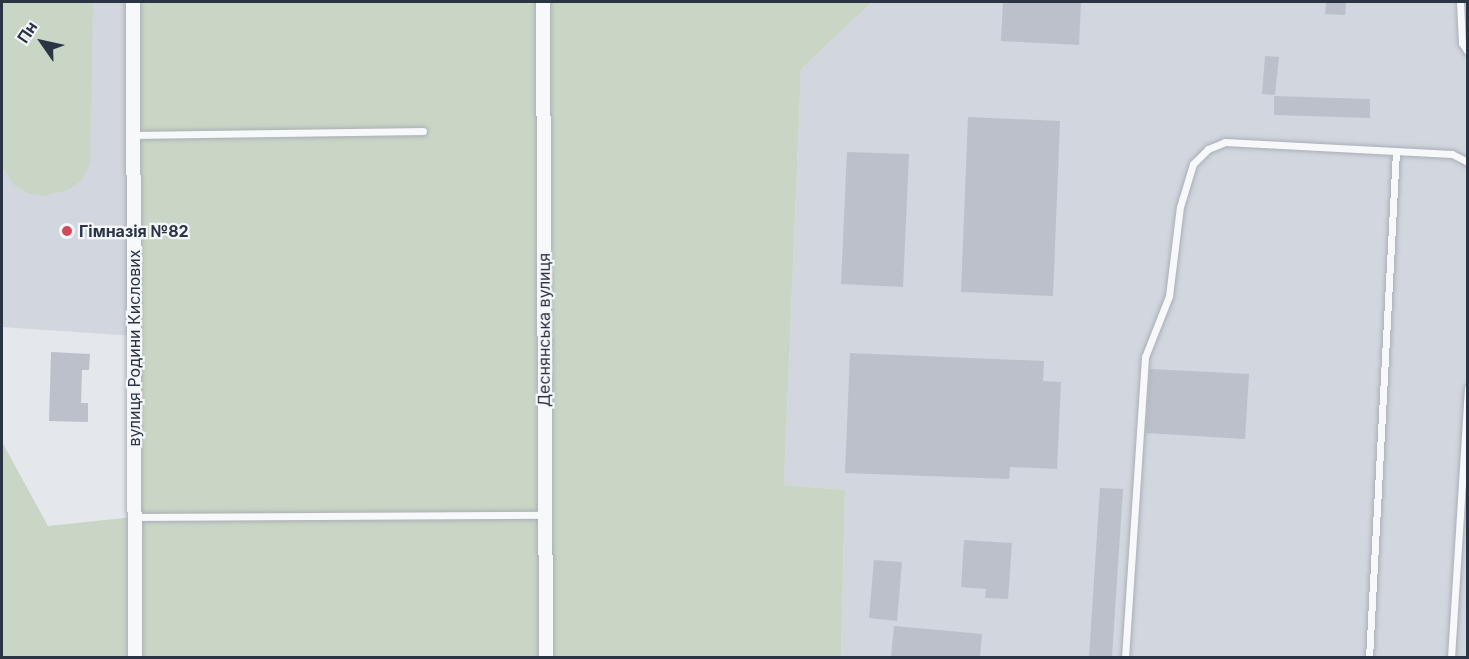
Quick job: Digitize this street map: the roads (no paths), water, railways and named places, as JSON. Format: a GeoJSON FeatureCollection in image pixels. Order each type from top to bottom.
{"type":"FeatureCollection","features":[{"type":"Feature","properties":{"kind":"street","name":"вулиця Родини Кислових"},"geometry":{"type":"LineString","coordinates":[[133,2],[135,657]]}},
{"type":"Feature","properties":{"kind":"street","name":"Деснянська вулиця"},"geometry":{"type":"LineString","coordinates":[[543,2],[546,657]]}},
{"type":"Feature","properties":{"kind":"lane"},"geometry":{"type":"LineString","coordinates":[[1460,2],[1462,43],[1467,52]]}},
{"type":"Feature","properties":{"kind":"lane"},"geometry":{"type":"LineString","coordinates":[[133,135],[423,131]]}},
{"type":"Feature","properties":{"kind":"lane"},"geometry":{"type":"LineString","coordinates":[[1125,657],[1145,357],[1169,296],[1180,207],[1193,165],[1208,149],[1225,142],[1452,154],[1467,162]]}},
{"type":"Feature","properties":{"kind":"lane"},"geometry":{"type":"LineString","coordinates":[[1369,657],[1396,151]]}},
{"type":"Feature","properties":{"kind":"lane"},"geometry":{"type":"LineString","coordinates":[[1451,657],[1467,389]]}},
{"type":"Feature","properties":{"kind":"lane"},"geometry":{"type":"LineString","coordinates":[[134,517],[544,515]]}},
{"type":"Feature","properties":{"kind":"place","name":"Гімназія №82"},"geometry":{"type":"Point","coordinates":[67,231]}}]}
